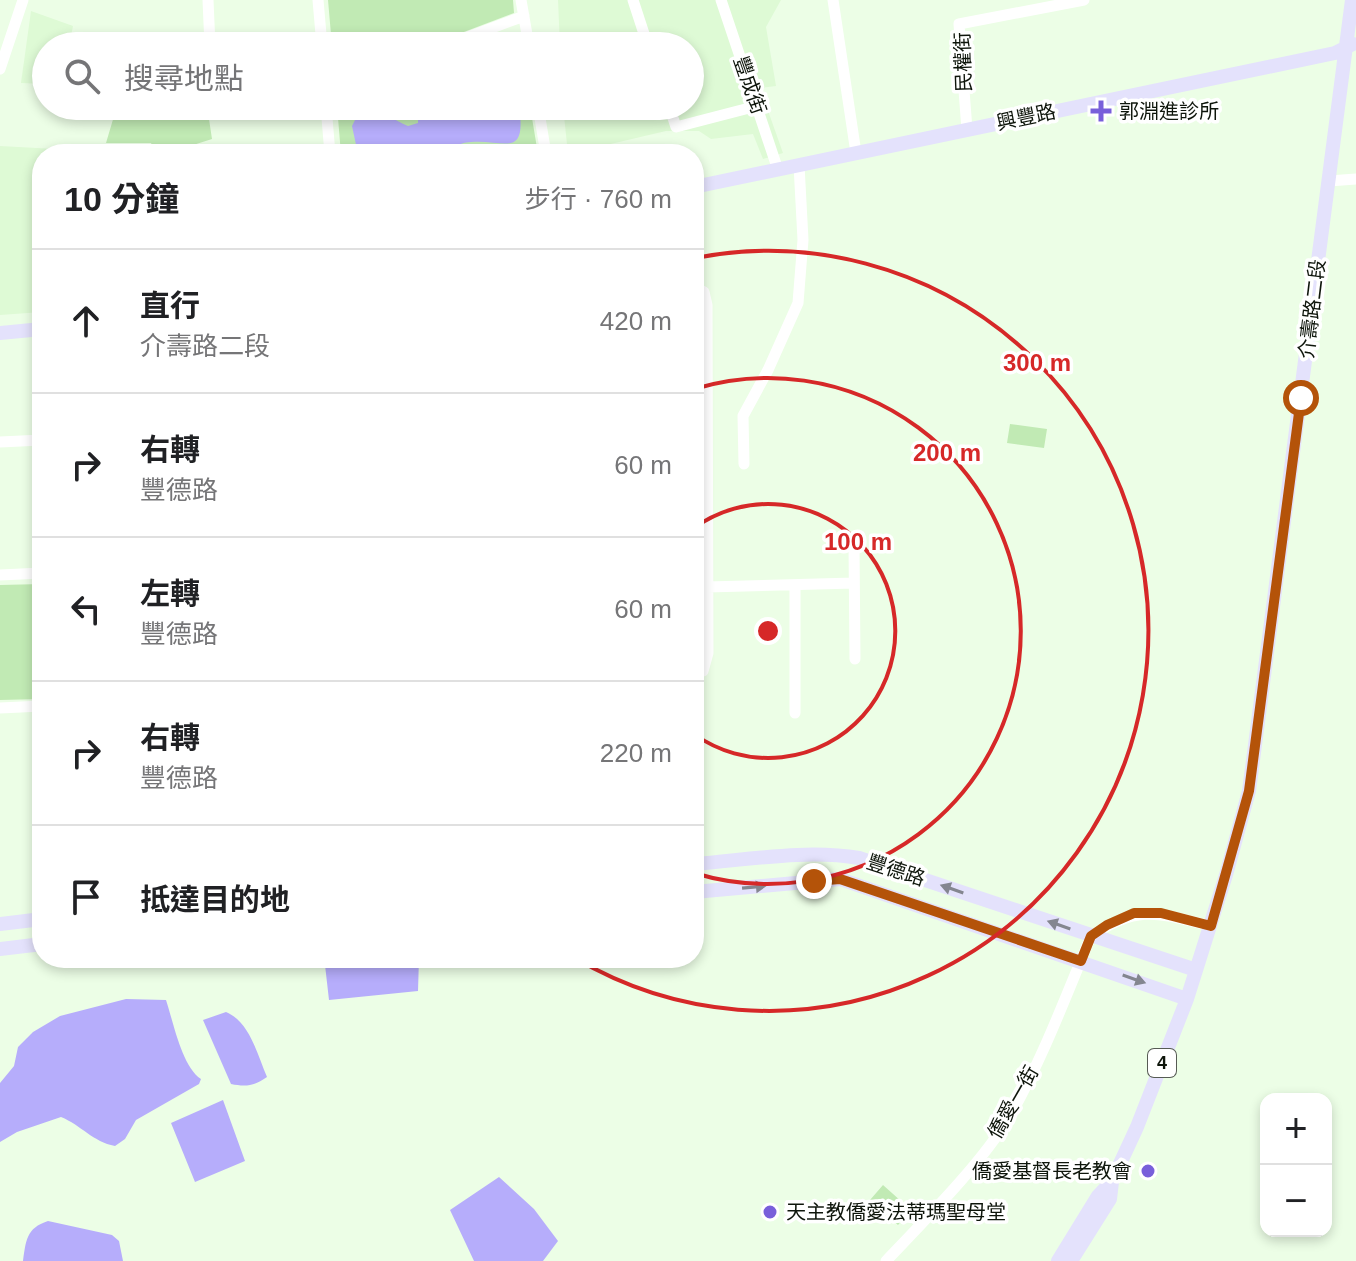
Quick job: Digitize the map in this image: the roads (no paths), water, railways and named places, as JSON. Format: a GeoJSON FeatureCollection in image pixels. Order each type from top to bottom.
{"type":"FeatureCollection","features":[{"type":"Feature","properties":{"kind":"main road","name":"介壽路二段"},"geometry":{"type":"LineString","coordinates":[[1112,1181],[1137,1127],[1187,999],[1249,791],[1339,94],[1352,45],[1352,0]]}},
{"type":"Feature","properties":{"kind":"main road","name":"興豐路"},"geometry":{"type":"LineString","coordinates":[[704,185],[1352,45]]}},
{"type":"Feature","properties":{"kind":"main road"},"geometry":{"type":"LineString","coordinates":[[0,333],[32,330]]}},
{"type":"Feature","properties":{"kind":"main road","name":"豐德路"},"geometry":{"type":"LineString","coordinates":[[704,863],[851,856],[1196,970]]}},
{"type":"Feature","properties":{"kind":"main road","name":"豐德路"},"geometry":{"type":"LineString","coordinates":[[704,891],[840,879],[1187,999]]}},
{"type":"Feature","properties":{"kind":"main road"},"geometry":{"type":"LineString","coordinates":[[0,924],[32,920]]}},
{"type":"Feature","properties":{"kind":"main road"},"geometry":{"type":"LineString","coordinates":[[0,949],[32,945]]}},
{"type":"Feature","properties":{"kind":"main road","name":"4"},"geometry":{"type":"LineString","coordinates":[[1058,1261],[1098,1196],[1112,1181]]}},
{"type":"Feature","properties":{"kind":"main road","name":"4"},"geometry":{"type":"LineString","coordinates":[[1071,1261],[1110,1199],[1112,1181]]}},
{"type":"Feature","properties":{"kind":"street"},"geometry":{"type":"LineString","coordinates":[[0,69],[23,0]]}},
{"type":"Feature","properties":{"kind":"street"},"geometry":{"type":"LineString","coordinates":[[208,0],[209,32]]}},
{"type":"Feature","properties":{"kind":"street"},"geometry":{"type":"LineString","coordinates":[[318,0],[321,32]]}},
{"type":"Feature","properties":{"kind":"street"},"geometry":{"type":"LineString","coordinates":[[521,0],[527,32]]}},
{"type":"Feature","properties":{"kind":"street"},"geometry":{"type":"LineString","coordinates":[[633,0],[643,32]]}},
{"type":"Feature","properties":{"kind":"street","name":"豐成街"},"geometry":{"type":"LineString","coordinates":[[721,0],[778,170]]}},
{"type":"Feature","properties":{"kind":"street"},"geometry":{"type":"LineString","coordinates":[[833,0],[856,153]]}},
{"type":"Feature","properties":{"kind":"street","name":"民權街"},"geometry":{"type":"LineString","coordinates":[[967,130],[959,24],[1084,0]]}},
{"type":"Feature","properties":{"kind":"street"},"geometry":{"type":"LineString","coordinates":[[481,32],[524,16]]}},
{"type":"Feature","properties":{"kind":"street"},"geometry":{"type":"LineString","coordinates":[[704,120],[757,106]]}},
{"type":"Feature","properties":{"kind":"street"},"geometry":{"type":"LineString","coordinates":[[327,120],[329,144]]}},
{"type":"Feature","properties":{"kind":"street"},"geometry":{"type":"LineString","coordinates":[[540,120],[544,144]]}},
{"type":"Feature","properties":{"kind":"street"},"geometry":{"type":"LineString","coordinates":[[674,120],[676,127],[703,120]]}},
{"type":"Feature","properties":{"kind":"street"},"geometry":{"type":"LineString","coordinates":[[744,464],[743,416],[798,303],[803,240],[799,165]]}},
{"type":"Feature","properties":{"kind":"street"},"geometry":{"type":"LineString","coordinates":[[1329,181],[1356,179]]}},
{"type":"Feature","properties":{"kind":"street"},"geometry":{"type":"LineString","coordinates":[[704,292],[707,305],[708,653],[704,661]]}},
{"type":"Feature","properties":{"kind":"street"},"geometry":{"type":"LineString","coordinates":[[0,442],[32,440]]}},
{"type":"Feature","properties":{"kind":"street"},"geometry":{"type":"LineString","coordinates":[[854,545],[855,659]]}},
{"type":"Feature","properties":{"kind":"street"},"geometry":{"type":"LineString","coordinates":[[0,575],[32,573]]}},
{"type":"Feature","properties":{"kind":"street"},"geometry":{"type":"LineString","coordinates":[[707,587],[854,583]]}},
{"type":"Feature","properties":{"kind":"street"},"geometry":{"type":"LineString","coordinates":[[795,585],[795,713]]}},
{"type":"Feature","properties":{"kind":"street"},"geometry":{"type":"LineString","coordinates":[[0,708],[32,706]]}},
{"type":"Feature","properties":{"kind":"street"},"geometry":{"type":"LineString","coordinates":[[1081,961],[1091,936],[1134,913],[1161,913],[1211,926]]}},
{"type":"Feature","properties":{"kind":"street","name":"僑愛一街"},"geometry":{"type":"LineString","coordinates":[[886,1261],[976,1161],[1009,1118],[1081,961]]}},
{"type":"Feature","properties":{"kind":"place","name":"郭淵進診所"},"geometry":{"type":"Point","coordinates":[1101,111]}},
{"type":"Feature","properties":{"kind":"place","name":"僑愛基督長老教會"},"geometry":{"type":"Point","coordinates":[1148,1171]}},
{"type":"Feature","properties":{"kind":"place","name":"天主教僑愛法蒂瑪聖母堂"},"geometry":{"type":"Point","coordinates":[770,1212]}}]}
